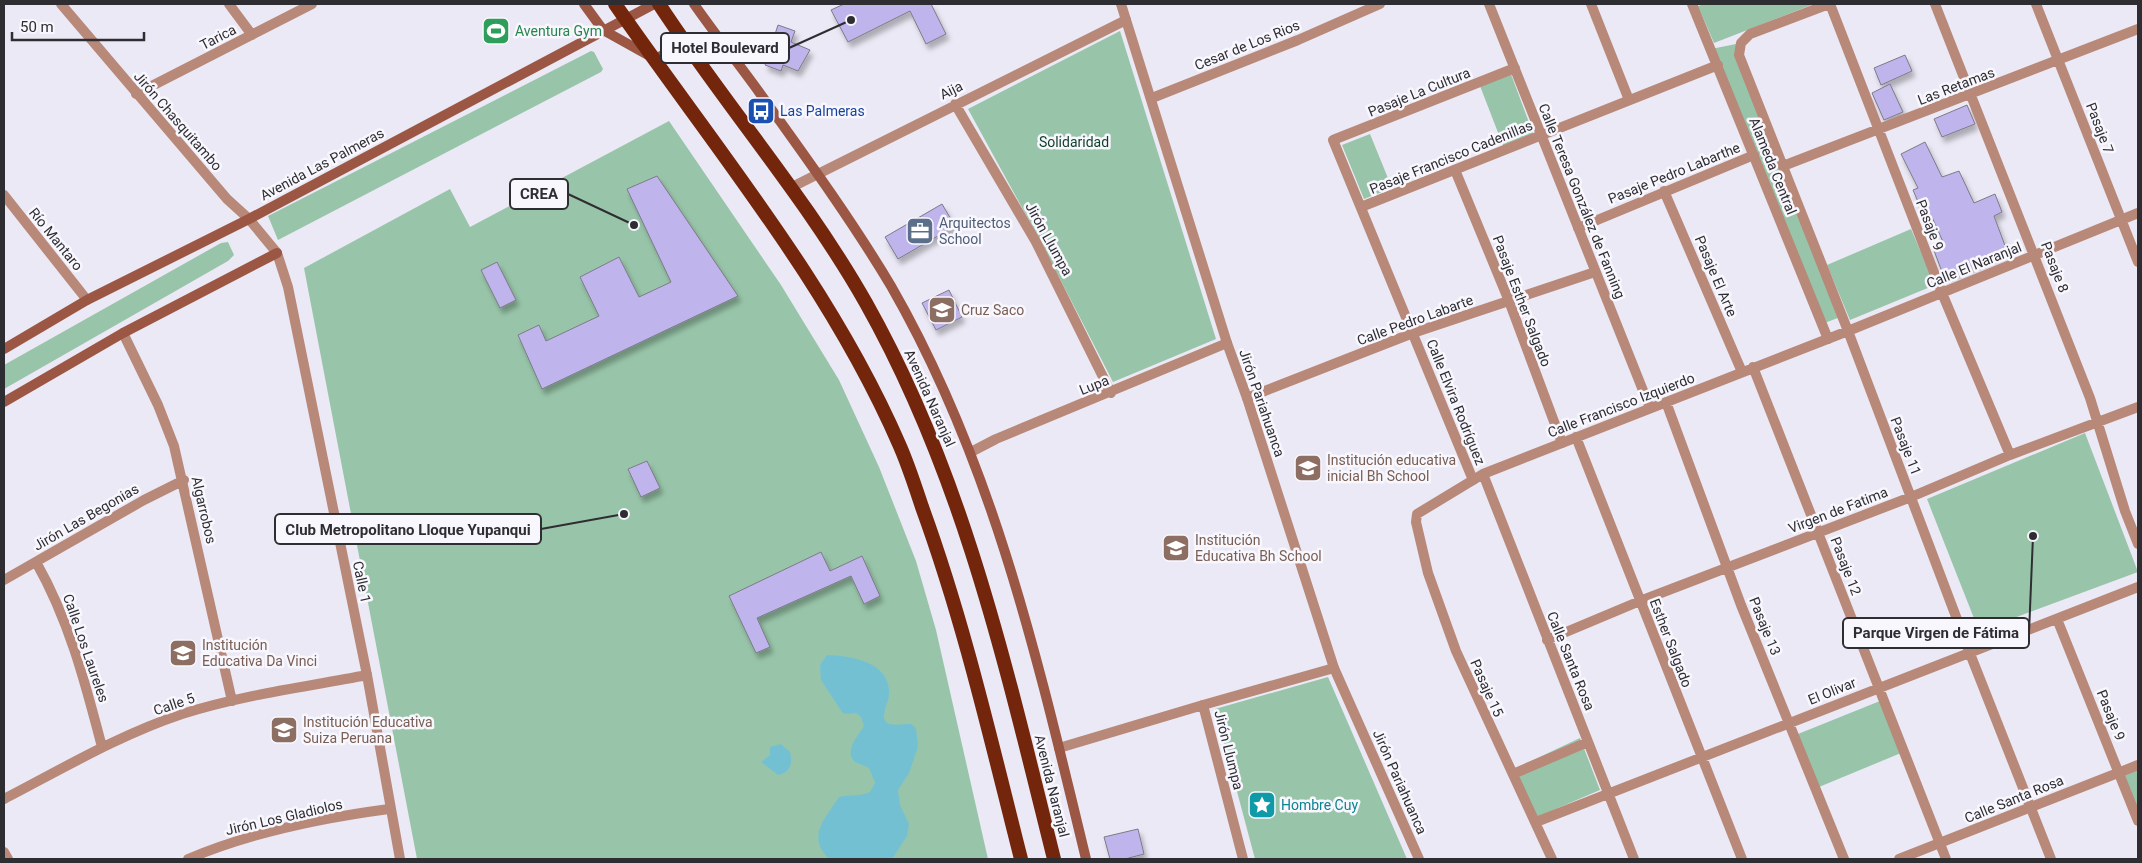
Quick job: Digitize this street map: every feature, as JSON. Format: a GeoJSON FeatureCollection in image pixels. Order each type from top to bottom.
{"type":"FeatureCollection","features":[{"type":"Feature","properties":{"kind":"highway"},"geometry":{"type":"LineString","coordinates":[[615,4],[758,204],[830,311],[873,389],[900,445],[944,569],[1021,859]]}},
{"type":"Feature","properties":{"kind":"highway","name":"Avenida Naranjal"},"geometry":{"type":"LineString","coordinates":[[659,4],[685,44],[827,241],[865,302],[903,374],[929,431],[975,559],[1003,656],[1054,859]]}},
{"type":"Feature","properties":{"kind":"main road"},"geometry":{"type":"LineString","coordinates":[[584,4],[603,30],[655,59],[685,44]]}},
{"type":"Feature","properties":{"kind":"main road","name":"Avenida Las Palmeras"},"geometry":{"type":"LineString","coordinates":[[4,348],[87,300],[249,219],[654,4]]}},
{"type":"Feature","properties":{"kind":"main road","name":"Avenida Naranjal"},"geometry":{"type":"LineString","coordinates":[[694,4],[854,225],[892,288],[930,362],[971,452],[1006,548],[1035,648],[1086,859]]}},
{"type":"Feature","properties":{"kind":"main road"},"geometry":{"type":"LineString","coordinates":[[4,402],[123,332],[277,253]]}},
{"type":"Feature","properties":{"kind":"street","name":"Jirón Chasquitambo"},"geometry":{"type":"LineString","coordinates":[[61,4],[227,199],[249,219],[277,253]]}},
{"type":"Feature","properties":{"kind":"street"},"geometry":{"type":"LineString","coordinates":[[229,4],[252,35]]}},
{"type":"Feature","properties":{"kind":"street","name":"Tarica"},"geometry":{"type":"LineString","coordinates":[[136,94],[312,4]]}},
{"type":"Feature","properties":{"kind":"street","name":"Jirón Pariahuanca"},"geometry":{"type":"LineString","coordinates":[[1121,4],[1152,98],[1227,343],[1247,398],[1334,668],[1419,859]]}},
{"type":"Feature","properties":{"kind":"street","name":"Cesar de Los Rios"},"geometry":{"type":"LineString","coordinates":[[1152,98],[1298,40],[1380,4]]}},
{"type":"Feature","properties":{"kind":"street","name":"Calle Teresa González de Fanning"},"geometry":{"type":"LineString","coordinates":[[1489,4],[1650,408]]}},
{"type":"Feature","properties":{"kind":"street"},"geometry":{"type":"LineString","coordinates":[[1591,4],[1629,100]]}},
{"type":"Feature","properties":{"kind":"street","name":"Alameda Central"},"geometry":{"type":"LineString","coordinates":[[1692,4],[1828,339]]}},
{"type":"Feature","properties":{"kind":"street","name":"Pasaje 11"},"geometry":{"type":"LineString","coordinates":[[1829,4],[1750,34],[1741,43],[1739,55],[1848,331],[1969,652],[2050,859]]}},
{"type":"Feature","properties":{"kind":"street","name":"Pasaje 9"},"geometry":{"type":"LineString","coordinates":[[1829,4],[1942,293],[2010,455]]}},
{"type":"Feature","properties":{"kind":"street","name":"Pasaje 8"},"geometry":{"type":"LineString","coordinates":[[1935,4],[2036,255],[2090,398],[2138,544]]}},
{"type":"Feature","properties":{"kind":"street","name":"Pasaje 7"},"geometry":{"type":"LineString","coordinates":[[2036,4],[2138,262]]}},
{"type":"Feature","properties":{"kind":"street","name":"Aija"},"geometry":{"type":"LineString","coordinates":[[790,188],[1126,20]]}},
{"type":"Feature","properties":{"kind":"street","name":"Las Retamas"},"geometry":{"type":"LineString","coordinates":[[1783,166],[2138,29]]}},
{"type":"Feature","properties":{"kind":"street","name":"Pasaje Francisco Cadenillas"},"geometry":{"type":"LineString","coordinates":[[1361,208],[1718,65]]}},
{"type":"Feature","properties":{"kind":"street","name":"Pasaje La Cultura"},"geometry":{"type":"LineString","coordinates":[[1333,140],[1515,68]]}},
{"type":"Feature","properties":{"kind":"street","name":"Jirón Llumpa"},"geometry":{"type":"LineString","coordinates":[[955,104],[1036,242],[1111,393]]}},
{"type":"Feature","properties":{"kind":"street","name":"Calle Elvira Rodríguez"},"geometry":{"type":"LineString","coordinates":[[1333,140],[1473,480]]}},
{"type":"Feature","properties":{"kind":"street","name":"Pasaje Pedro Labarthe"},"geometry":{"type":"LineString","coordinates":[[1578,228],[1754,155]]}},
{"type":"Feature","properties":{"kind":"street","name":"Pasaje Esther Salgado"},"geometry":{"type":"LineString","coordinates":[[1455,170],[1509,301],[1562,443]]}},
{"type":"Feature","properties":{"kind":"street","name":"Pasaje El Arte"},"geometry":{"type":"LineString","coordinates":[[1664,191],[1742,372]]}},
{"type":"Feature","properties":{"kind":"street","name":"Río Mantaro"},"geometry":{"type":"LineString","coordinates":[[4,195],[87,300]]}},
{"type":"Feature","properties":{"kind":"street","name":"Calle El Naranjal"},"geometry":{"type":"LineString","coordinates":[[1848,331],[2138,213]]}},
{"type":"Feature","properties":{"kind":"street","name":"Calle 1"},"geometry":{"type":"LineString","coordinates":[[277,253],[288,287],[367,675],[389,809],[400,859]]}},
{"type":"Feature","properties":{"kind":"street","name":"Calle Pedro Labarte"},"geometry":{"type":"LineString","coordinates":[[1247,398],[1413,333],[1595,272]]}},
{"type":"Feature","properties":{"kind":"street","name":"Calle Francisco Izquierdo"},"geometry":{"type":"LineString","coordinates":[[1416,522],[1417,514],[1483,474],[1848,331]]}},
{"type":"Feature","properties":{"kind":"street","name":"Algarrobos"},"geometry":{"type":"LineString","coordinates":[[123,332],[158,405],[174,446],[184,480],[232,701]]}},
{"type":"Feature","properties":{"kind":"street","name":"Lupa"},"geometry":{"type":"LineString","coordinates":[[971,452],[996,439],[1111,393],[1227,343]]}},
{"type":"Feature","properties":{"kind":"street","name":"Pasaje 12"},"geometry":{"type":"LineString","coordinates":[[1754,368],[1946,859]]}},
{"type":"Feature","properties":{"kind":"street","name":"Pasaje 13"},"geometry":{"type":"LineString","coordinates":[[1666,402],[1726,567],[1844,859]]}},
{"type":"Feature","properties":{"kind":"street","name":"Virgen de Fatima"},"geometry":{"type":"LineString","coordinates":[[1547,640],[1726,567],[1911,497],[2010,455],[2138,407]]}},
{"type":"Feature","properties":{"kind":"street","name":"Esther Salgado"},"geometry":{"type":"LineString","coordinates":[[1576,437],[1700,757],[1742,859]]}},
{"type":"Feature","properties":{"kind":"street","name":"Calle Santa Rosa"},"geometry":{"type":"LineString","coordinates":[[1483,474],[1634,859]]}},
{"type":"Feature","properties":{"kind":"street","name":"Jirón Las Begonias"},"geometry":{"type":"LineString","coordinates":[[4,580],[144,500],[184,480]]}},
{"type":"Feature","properties":{"kind":"street","name":"Pasaje 15"},"geometry":{"type":"LineString","coordinates":[[1416,522],[1428,573],[1456,651],[1478,704],[1536,822],[1552,859]]}},
{"type":"Feature","properties":{"kind":"street","name":"Calle Los Laureles"},"geometry":{"type":"LineString","coordinates":[[36,562],[63,616],[80,664],[102,747]]}},
{"type":"Feature","properties":{"kind":"street","name":"El Olivar"},"geometry":{"type":"LineString","coordinates":[[1536,822],[2138,587]]}},
{"type":"Feature","properties":{"kind":"street","name":"Pasaje 9"},"geometry":{"type":"LineString","coordinates":[[2057,619],[2138,821]]}},
{"type":"Feature","properties":{"kind":"street"},"geometry":{"type":"LineString","coordinates":[[1059,748],[1334,668]]}},
{"type":"Feature","properties":{"kind":"street","name":"Calle 5"},"geometry":{"type":"LineString","coordinates":[[4,799],[102,747],[182,714],[232,701],[367,675]]}},
{"type":"Feature","properties":{"kind":"street","name":"Jirón Llumpa"},"geometry":{"type":"LineString","coordinates":[[1204,705],[1243,859]]}},
{"type":"Feature","properties":{"kind":"street"},"geometry":{"type":"LineString","coordinates":[[1513,774],[1588,742]]}},
{"type":"Feature","properties":{"kind":"street","name":"Calle Santa Rosa"},"geometry":{"type":"LineString","coordinates":[[1899,859],[2138,765]]}},
{"type":"Feature","properties":{"kind":"street","name":"Jirón Los Gladiolos"},"geometry":{"type":"LineString","coordinates":[[188,859],[231,842],[265,833],[389,809]]}},
{"type":"Feature","properties":{"kind":"street"},"geometry":{"type":"LineString","coordinates":[[4,852],[8,859]]}},
{"type":"Feature","properties":{"kind":"green space"},"geometry":{"type":"Polygon","coordinates":[[[1704,4],[1814,4],[1714,43],[1698,6],[1704,4]]]}},
{"type":"Feature","properties":{"kind":"green space","name":"Solidaridad"},"geometry":{"type":"Polygon","coordinates":[[[1120,31],[1216,339],[1113,382],[1042,244],[968,109],[1120,31]]]}},
{"type":"Feature","properties":{"kind":"green space"},"geometry":{"type":"Polygon","coordinates":[[[1741,43],[1739,55],[1843,316],[1822,324],[1711,49],[1741,43]]]}},
{"type":"Feature","properties":{"kind":"green space"},"geometry":{"type":"Polygon","coordinates":[[[591,51],[594,52],[603,69],[601,72],[278,240],[268,216],[591,51]]]}},
{"type":"Feature","properties":{"kind":"green space"},"geometry":{"type":"Polygon","coordinates":[[[1511,74],[1534,136],[1504,148],[1480,86],[1511,74]]]}},
{"type":"Feature","properties":{"kind":"green space"},"geometry":{"type":"Polygon","coordinates":[[[669,121],[781,285],[839,380],[879,467],[916,561],[936,630],[988,859],[417,859],[304,268],[450,189],[470,227],[669,121]]]}},
{"type":"Feature","properties":{"kind":"green space"},"geometry":{"type":"Polygon","coordinates":[[[1370,134],[1392,188],[1364,199],[1342,145],[1370,134]]]}},
{"type":"Feature","properties":{"kind":"green space"},"geometry":{"type":"Polygon","coordinates":[[[1911,229],[1935,285],[1850,320],[1827,265],[1911,229]]]}},
{"type":"Feature","properties":{"kind":"green space"},"geometry":{"type":"Polygon","coordinates":[[[228,242],[234,255],[228,261],[4,389],[4,365],[221,243],[228,242]]]}},
{"type":"Feature","properties":{"kind":"green space"},"geometry":{"type":"Polygon","coordinates":[[[2085,433],[2138,572],[1979,631],[1927,499],[2085,433]]]}},
{"type":"Feature","properties":{"kind":"green space"},"geometry":{"type":"Polygon","coordinates":[[[1328,677],[1407,859],[1255,859],[1215,709],[1328,677]]]}},
{"type":"Feature","properties":{"kind":"green space"},"geometry":{"type":"Polygon","coordinates":[[[1880,701],[1901,753],[1819,787],[1798,734],[1880,701]]]}},
{"type":"Feature","properties":{"kind":"green space"},"geometry":{"type":"Polygon","coordinates":[[[1580,738],[1600,790],[1537,817],[1514,769],[1580,738]]]}},
{"type":"Feature","properties":{"kind":"green space"},"geometry":{"type":"Polygon","coordinates":[[[2138,765],[2138,821],[2119,772],[2138,765]]]}},
{"type":"Feature","properties":{"kind":"water"},"geometry":{"type":"Polygon","coordinates":[[[827,655],[856,659],[875,666],[887,680],[889,697],[884,718],[887,723],[911,724],[916,728],[918,747],[909,773],[898,790],[900,805],[909,824],[907,836],[892,859],[829,859],[822,851],[819,843],[818,835],[820,828],[839,797],[870,792],[875,783],[869,768],[855,762],[851,757],[853,743],[864,726],[861,717],[856,713],[845,714],[842,712],[821,680],[820,665],[827,655]]]}},
{"type":"Feature","properties":{"kind":"water"},"geometry":{"type":"Polygon","coordinates":[[[781,744],[790,752],[791,760],[788,770],[778,775],[761,762],[770,755],[770,747],[781,744]]]}},
{"type":"Feature","properties":{"kind":"building"},"geometry":{"type":"Polygon","coordinates":[[[844,4],[931,4],[946,34],[926,44],[910,11],[848,42],[831,10],[844,4]]]}},
{"type":"Feature","properties":{"kind":"building"},"geometry":{"type":"Polygon","coordinates":[[[778,25],[795,31],[791,42],[810,50],[798,71],[783,65],[781,71],[765,65],[778,25]]]}},
{"type":"Feature","properties":{"kind":"building"},"geometry":{"type":"Polygon","coordinates":[[[1905,55],[1912,71],[1881,85],[1874,68],[1905,55]]]}},
{"type":"Feature","properties":{"kind":"building"},"geometry":{"type":"Polygon","coordinates":[[[1890,84],[1903,112],[1884,120],[1872,93],[1890,84]]]}},
{"type":"Feature","properties":{"kind":"building"},"geometry":{"type":"Polygon","coordinates":[[[1967,105],[1975,124],[1942,137],[1934,119],[1967,105]]]}},
{"type":"Feature","properties":{"kind":"building"},"geometry":{"type":"Polygon","coordinates":[[[1925,142],[1942,177],[1959,171],[1974,203],[1995,194],[2002,212],[1994,216],[2007,251],[1944,277],[1933,248],[1944,244],[1931,215],[1925,218],[1913,190],[1918,188],[1901,154],[1925,142]]]}},
{"type":"Feature","properties":{"kind":"building"},"geometry":{"type":"Polygon","coordinates":[[[657,176],[738,296],[542,389],[518,335],[539,325],[546,341],[599,316],[580,277],[619,257],[639,297],[671,282],[627,189],[657,176]]]}},
{"type":"Feature","properties":{"kind":"building","name":"Arquitectos School"},"geometry":{"type":"Polygon","coordinates":[[[942,204],[955,226],[898,259],[885,237],[942,204]]]}},
{"type":"Feature","properties":{"kind":"building"},"geometry":{"type":"Polygon","coordinates":[[[497,262],[516,300],[500,308],[481,270],[497,262]]]}},
{"type":"Feature","properties":{"kind":"building","name":"Cruz Saco"},"geometry":{"type":"Polygon","coordinates":[[[949,290],[962,317],[936,330],[922,303],[949,290]]]}},
{"type":"Feature","properties":{"kind":"building"},"geometry":{"type":"Polygon","coordinates":[[[647,461],[660,488],[641,497],[628,469],[647,461]]]}},
{"type":"Feature","properties":{"kind":"building"},"geometry":{"type":"Polygon","coordinates":[[[821,552],[830,571],[862,556],[880,596],[864,604],[851,576],[757,618],[770,647],[756,653],[729,596],[821,552]]]}},
{"type":"Feature","properties":{"kind":"building"},"geometry":{"type":"Polygon","coordinates":[[[1138,829],[1144,854],[1125,859],[1110,859],[1104,837],[1138,829]]]}},
{"type":"Feature","properties":{"kind":"place","name":"Hotel Boulevard"},"geometry":{"type":"Point","coordinates":[851,20]}},
{"type":"Feature","properties":{"kind":"place","name":"Aventura Gym"},"geometry":{"type":"Point","coordinates":[496,31]}},
{"type":"Feature","properties":{"kind":"place","name":"Las Palmeras"},"geometry":{"type":"Point","coordinates":[761,111]}},
{"type":"Feature","properties":{"kind":"place","name":"CREA"},"geometry":{"type":"Point","coordinates":[634,225]}},
{"type":"Feature","properties":{"kind":"place","name":"Arquitectos School"},"geometry":{"type":"Point","coordinates":[920,231]}},
{"type":"Feature","properties":{"kind":"place","name":"Cruz Saco"},"geometry":{"type":"Point","coordinates":[942,310]}},
{"type":"Feature","properties":{"kind":"place","name":"Institución educativa inicial Bh School"},"geometry":{"type":"Point","coordinates":[1308,468]}},
{"type":"Feature","properties":{"kind":"place","name":"Club Metropolitano Lloque Yupanqui"},"geometry":{"type":"Point","coordinates":[624,514]}},
{"type":"Feature","properties":{"kind":"place","name":"Parque Virgen de Fátima"},"geometry":{"type":"Point","coordinates":[2033,536]}},
{"type":"Feature","properties":{"kind":"place","name":"Institución Educativa Bh School"},"geometry":{"type":"Point","coordinates":[1176,548]}},
{"type":"Feature","properties":{"kind":"place","name":"Institución Educativa Da Vinci"},"geometry":{"type":"Point","coordinates":[183,653]}},
{"type":"Feature","properties":{"kind":"place","name":"Institución Educativa Suiza Peruana"},"geometry":{"type":"Point","coordinates":[284,730]}},
{"type":"Feature","properties":{"kind":"place","name":"Hombre Cuy"},"geometry":{"type":"Point","coordinates":[1262,805]}}]}
